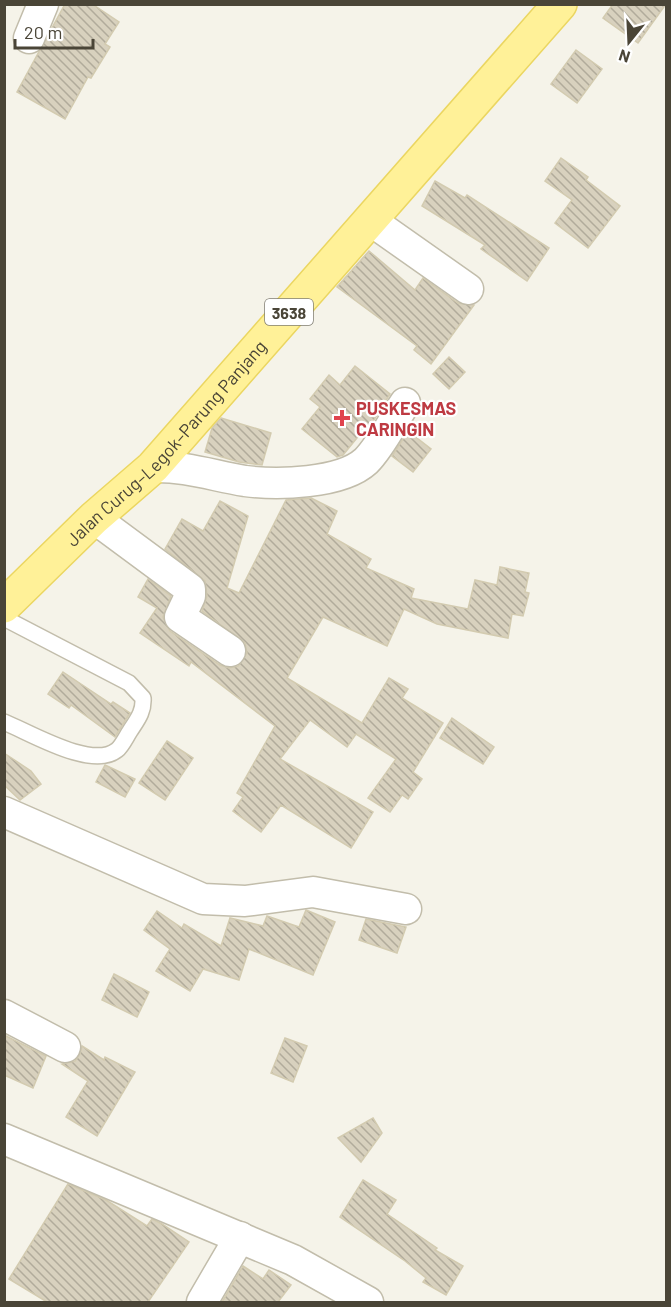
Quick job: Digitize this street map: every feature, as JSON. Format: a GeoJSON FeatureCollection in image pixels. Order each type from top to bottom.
{"type":"FeatureCollection","features":[{"type":"Feature","properties":{"kind":"main road","name":"Jalan Curug–Legok–Parung Panjang"},"geometry":{"type":"LineString","coordinates":[[4,606],[94,518],[153,467],[560,4]]}},
{"type":"Feature","properties":{"kind":"street"},"geometry":{"type":"LineString","coordinates":[[29,38],[43,4]]}},
{"type":"Feature","properties":{"kind":"street"},"geometry":{"type":"LineString","coordinates":[[370,220],[468,289]]}},
{"type":"Feature","properties":{"kind":"street"},"geometry":{"type":"LineString","coordinates":[[153,467],[177,466],[247,481],[313,480],[333,477],[351,471],[366,460],[405,403]]}},
{"type":"Feature","properties":{"kind":"street"},"geometry":{"type":"LineString","coordinates":[[94,518],[190,589],[190,596],[180,617],[230,651]]}},
{"type":"Feature","properties":{"kind":"street"},"geometry":{"type":"LineString","coordinates":[[4,812],[203,899],[245,900],[313,892],[406,909]]}},
{"type":"Feature","properties":{"kind":"street"},"geometry":{"type":"LineString","coordinates":[[4,1015],[65,1047]]}},
{"type":"Feature","properties":{"kind":"street"},"geometry":{"type":"LineString","coordinates":[[4,1139],[293,1260],[368,1302]]}},
{"type":"Feature","properties":{"kind":"street"},"geometry":{"type":"LineString","coordinates":[[202,1302],[240,1238]]}},
{"type":"Feature","properties":{"kind":"lane"},"geometry":{"type":"LineString","coordinates":[[4,618],[129,683],[143,698],[144,705],[142,712],[118,749],[100,757],[83,755],[4,722]]}},
{"type":"Feature","properties":{"kind":"building"},"geometry":{"type":"Polygon","coordinates":[[[65,4],[92,4],[119,22],[105,44],[110,47],[91,78],[88,77],[65,119],[17,92],[65,4]]]}},
{"type":"Feature","properties":{"kind":"building"},"geometry":{"type":"Polygon","coordinates":[[[613,4],[666,4],[638,43],[603,18],[613,4]]]}},
{"type":"Feature","properties":{"kind":"building"},"geometry":{"type":"Polygon","coordinates":[[[576,50],[602,69],[577,103],[551,84],[576,50]]]}},
{"type":"Feature","properties":{"kind":"building"},"geometry":{"type":"Polygon","coordinates":[[[561,158],[588,177],[586,180],[620,206],[588,248],[555,223],[572,200],[545,181],[561,158]]]}},
{"type":"Feature","properties":{"kind":"building"},"geometry":{"type":"Polygon","coordinates":[[[435,181],[465,198],[467,195],[549,248],[527,281],[481,249],[485,245],[422,206],[435,181]]]}},
{"type":"Feature","properties":{"kind":"building"},"geometry":{"type":"Polygon","coordinates":[[[369,251],[415,290],[423,278],[458,303],[474,305],[431,364],[414,350],[417,346],[337,287],[369,251]]]}},
{"type":"Feature","properties":{"kind":"building"},"geometry":{"type":"Polygon","coordinates":[[[449,357],[465,372],[449,389],[433,374],[449,357]]]}},
{"type":"Feature","properties":{"kind":"building","name":"PUSKESMAS CARINGIN"},"geometry":{"type":"Polygon","coordinates":[[[355,366],[390,394],[364,436],[361,433],[343,455],[337,457],[302,429],[320,407],[310,399],[329,375],[340,385],[355,366]]]}},
{"type":"Feature","properties":{"kind":"building"},"geometry":{"type":"Polygon","coordinates":[[[221,418],[271,433],[262,465],[239,462],[205,452],[212,428],[221,418]]]}},
{"type":"Feature","properties":{"kind":"building"},"geometry":{"type":"Polygon","coordinates":[[[408,431],[431,449],[413,472],[392,456],[408,431]]]}},
{"type":"Feature","properties":{"kind":"building"},"geometry":{"type":"Polygon","coordinates":[[[311,498],[337,511],[327,534],[371,559],[366,568],[414,589],[411,598],[468,609],[475,580],[497,585],[500,567],[529,573],[525,592],[529,593],[523,616],[512,614],[508,638],[437,624],[404,609],[387,646],[323,617],[287,678],[362,723],[389,678],[408,689],[402,698],[443,723],[413,772],[422,779],[408,799],[402,795],[390,812],[368,798],[396,759],[356,734],[347,747],[310,720],[280,759],[373,812],[351,848],[281,805],[261,832],[233,811],[243,797],[237,793],[275,726],[191,662],[189,666],[140,633],[157,608],[138,597],[148,579],[171,596],[163,617],[170,631],[220,665],[229,668],[238,666],[247,653],[245,643],[202,611],[207,596],[205,581],[165,549],[182,519],[203,531],[220,501],[248,516],[227,588],[239,593],[286,500],[311,498]]]}},
{"type":"Feature","properties":{"kind":"building"},"geometry":{"type":"Polygon","coordinates":[[[63,672],[111,704],[113,702],[130,713],[115,737],[71,705],[69,708],[48,694],[63,672]]]}},
{"type":"Feature","properties":{"kind":"building"},"geometry":{"type":"Polygon","coordinates":[[[452,718],[494,747],[483,764],[440,738],[452,718]]]}},
{"type":"Feature","properties":{"kind":"building"},"geometry":{"type":"Polygon","coordinates":[[[167,741],[193,758],[165,800],[139,783],[167,741]]]}},
{"type":"Feature","properties":{"kind":"building"},"geometry":{"type":"Polygon","coordinates":[[[4,753],[31,771],[41,784],[20,800],[4,785],[4,753]]]}},
{"type":"Feature","properties":{"kind":"building"},"geometry":{"type":"Polygon","coordinates":[[[105,765],[135,779],[125,797],[96,782],[105,765]]]}},
{"type":"Feature","properties":{"kind":"building"},"geometry":{"type":"Polygon","coordinates":[[[306,910],[335,922],[313,975],[249,949],[239,980],[203,969],[190,991],[156,971],[170,949],[144,930],[157,911],[182,928],[184,924],[221,946],[230,918],[263,926],[267,916],[299,927],[306,910]]]}},
{"type":"Feature","properties":{"kind":"building"},"geometry":{"type":"Polygon","coordinates":[[[366,919],[406,927],[397,953],[359,940],[366,919]]]}},
{"type":"Feature","properties":{"kind":"building"},"geometry":{"type":"Polygon","coordinates":[[[114,974],[149,992],[137,1017],[102,1000],[114,974]]]}},
{"type":"Feature","properties":{"kind":"building"},"geometry":{"type":"Polygon","coordinates":[[[4,1035],[46,1056],[33,1088],[4,1075],[4,1035]]]}},
{"type":"Feature","properties":{"kind":"building"},"geometry":{"type":"Polygon","coordinates":[[[285,1038],[307,1046],[293,1082],[271,1073],[285,1038]]]}},
{"type":"Feature","properties":{"kind":"building"},"geometry":{"type":"Polygon","coordinates":[[[82,1046],[104,1060],[105,1057],[135,1072],[97,1136],[66,1117],[88,1081],[62,1064],[75,1061],[82,1046]]]}},
{"type":"Feature","properties":{"kind":"building"},"geometry":{"type":"Polygon","coordinates":[[[373,1118],[382,1133],[361,1162],[338,1138],[373,1118]]]}},
{"type":"Feature","properties":{"kind":"building"},"geometry":{"type":"Polygon","coordinates":[[[363,1180],[396,1200],[387,1214],[437,1248],[435,1250],[463,1266],[446,1295],[423,1282],[426,1278],[405,1261],[340,1217],[363,1180]]]}},
{"type":"Feature","properties":{"kind":"building"},"geometry":{"type":"Polygon","coordinates":[[[68,1184],[106,1200],[147,1226],[152,1219],[189,1242],[148,1302],[47,1302],[9,1279],[68,1184]]]}},
{"type":"Feature","properties":{"kind":"building"},"geometry":{"type":"Polygon","coordinates":[[[243,1266],[263,1279],[269,1270],[291,1285],[278,1302],[222,1302],[243,1266]]]}},
{"type":"Feature","properties":{"kind":"place","name":"PUSKESMAS CARINGIN"},"geometry":{"type":"Point","coordinates":[342,418]}}]}
